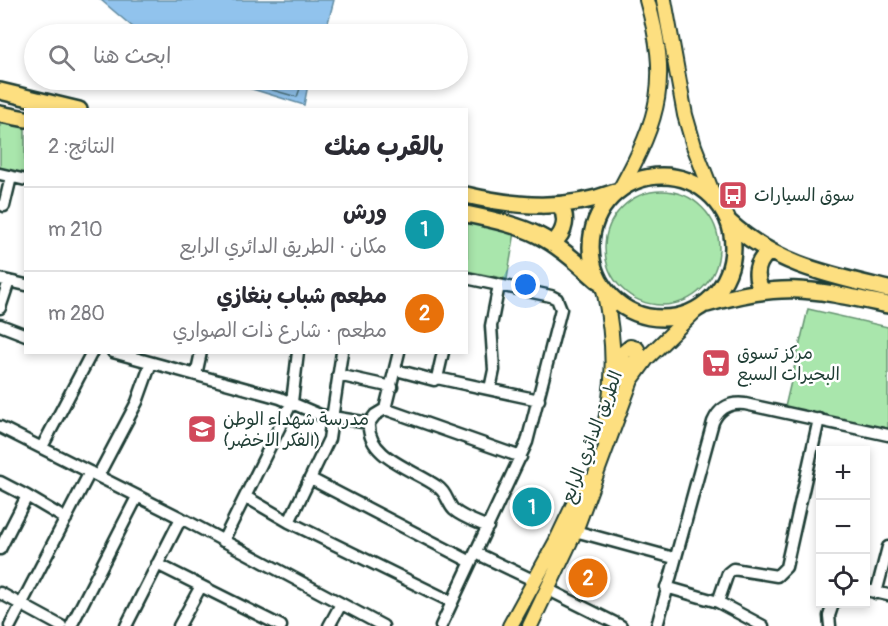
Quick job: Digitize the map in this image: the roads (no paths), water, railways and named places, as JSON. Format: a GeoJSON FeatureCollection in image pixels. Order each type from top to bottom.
{"type":"FeatureCollection","features":[{"type":"Feature","properties":{"kind":"highway"},"geometry":{"type":"LineString","coordinates":[[0,91],[71,108]]}},
{"type":"Feature","properties":{"kind":"highway"},"geometry":{"type":"LineString","coordinates":[[0,114],[24,119]]}},
{"type":"Feature","properties":{"kind":"highway"},"geometry":{"type":"LineString","coordinates":[[468,195],[518,206],[560,205],[595,199],[643,178],[674,177],[697,185],[715,200],[728,221],[733,246],[731,263],[722,286],[700,307]]}},
{"type":"Feature","properties":{"kind":"highway"},"geometry":{"type":"LineString","coordinates":[[602,286],[591,258],[592,233],[601,210],[619,190]]}},
{"type":"Feature","properties":{"kind":"highway"},"geometry":{"type":"LineString","coordinates":[[554,242],[560,236],[565,222],[560,205]]}},
{"type":"Feature","properties":{"kind":"highway"},"geometry":{"type":"LineString","coordinates":[[468,214],[521,226],[554,242],[623,307],[647,317],[673,318],[700,307],[761,290],[811,289],[888,305]]}},
{"type":"Feature","properties":{"kind":"highway"},"geometry":{"type":"LineString","coordinates":[[728,221],[769,252],[810,270],[888,289]]}},
{"type":"Feature","properties":{"kind":"highway"},"geometry":{"type":"LineString","coordinates":[[761,290],[757,269],[760,261],[769,252]]}},
{"type":"Feature","properties":{"kind":"main road"},"geometry":{"type":"LineString","coordinates":[[619,190],[648,138],[658,98],[659,57],[647,0]]}},
{"type":"Feature","properties":{"kind":"main road"},"geometry":{"type":"LineString","coordinates":[[664,0],[685,115],[694,146],[715,200]]}},
{"type":"Feature","properties":{"kind":"main road","name":"الطريق الدائري الرابع"},"geometry":{"type":"LineString","coordinates":[[510,626],[578,498],[608,412],[612,387],[613,348],[602,286]]}},
{"type":"Feature","properties":{"kind":"main road","name":"الطريق الدائري الرابع"},"geometry":{"type":"LineString","coordinates":[[530,626],[575,531],[628,386],[642,363],[700,307]]}},
{"type":"Feature","properties":{"kind":"main road"},"geometry":{"type":"LineString","coordinates":[[608,412],[619,384],[623,352],[628,347],[633,347],[637,349],[638,357],[628,386]]}},
{"type":"Feature","properties":{"kind":"street"},"geometry":{"type":"LineString","coordinates":[[4,206],[5,176],[24,180]]}},
{"type":"Feature","properties":{"kind":"street"},"geometry":{"type":"LineString","coordinates":[[441,626],[521,457],[539,400],[561,305],[551,296],[468,278]]}},
{"type":"Feature","properties":{"kind":"street"},"geometry":{"type":"LineString","coordinates":[[0,308],[4,280],[24,285]]}},
{"type":"Feature","properties":{"kind":"street"},"geometry":{"type":"LineString","coordinates":[[490,390],[494,370],[491,326],[499,285]]}},
{"type":"Feature","properties":{"kind":"street"},"geometry":{"type":"LineString","coordinates":[[0,325],[24,334]]}},
{"type":"Feature","properties":{"kind":"street"},"geometry":{"type":"LineString","coordinates":[[42,447],[91,354]]}},
{"type":"Feature","properties":{"kind":"street"},"geometry":{"type":"LineString","coordinates":[[120,354],[292,402],[320,416],[369,423]]}},
{"type":"Feature","properties":{"kind":"street"},"geometry":{"type":"LineString","coordinates":[[196,375],[201,354]]}},
{"type":"Feature","properties":{"kind":"street"},"geometry":{"type":"LineString","coordinates":[[223,542],[292,402],[298,354]]}},
{"type":"Feature","properties":{"kind":"street"},"geometry":{"type":"LineString","coordinates":[[289,522],[329,440],[342,354]]}},
{"type":"Feature","properties":{"kind":"street"},"geometry":{"type":"LineString","coordinates":[[385,410],[399,354]]}},
{"type":"Feature","properties":{"kind":"street"},"geometry":{"type":"LineString","coordinates":[[438,378],[443,354]]}},
{"type":"Feature","properties":{"kind":"street"},"geometry":{"type":"LineString","coordinates":[[10,626],[66,519],[137,402],[150,363]]}},
{"type":"Feature","properties":{"kind":"street"},"geometry":{"type":"LineString","coordinates":[[396,370],[429,380],[438,378],[539,400]]}},
{"type":"Feature","properties":{"kind":"street"},"geometry":{"type":"LineString","coordinates":[[338,375],[392,387]]}},
{"type":"Feature","properties":{"kind":"street"},"geometry":{"type":"LineString","coordinates":[[657,626],[713,422],[720,410],[738,403],[888,435]]}},
{"type":"Feature","properties":{"kind":"street"},"geometry":{"type":"LineString","coordinates":[[488,527],[454,510],[448,497],[439,487],[381,452],[370,436],[369,423],[375,415],[385,410],[521,457]]}},
{"type":"Feature","properties":{"kind":"street"},"geometry":{"type":"LineString","coordinates":[[718,602],[728,573],[733,569],[777,576],[786,567],[819,419]]}},
{"type":"Feature","properties":{"kind":"street"},"geometry":{"type":"LineString","coordinates":[[0,427],[181,518],[383,626]]}},
{"type":"Feature","properties":{"kind":"street"},"geometry":{"type":"LineString","coordinates":[[311,479],[473,557],[535,581]]}},
{"type":"Feature","properties":{"kind":"street"},"geometry":{"type":"LineString","coordinates":[[0,482],[66,519]]}},
{"type":"Feature","properties":{"kind":"street"},"geometry":{"type":"LineString","coordinates":[[1,543],[27,496]]}},
{"type":"Feature","properties":{"kind":"street"},"geometry":{"type":"LineString","coordinates":[[71,626],[137,497]]}},
{"type":"Feature","properties":{"kind":"street"},"geometry":{"type":"LineString","coordinates":[[246,497],[289,522],[452,602]]}},
{"type":"Feature","properties":{"kind":"street"},"geometry":{"type":"LineString","coordinates":[[126,626],[181,518]]}},
{"type":"Feature","properties":{"kind":"street"},"geometry":{"type":"LineString","coordinates":[[575,531],[674,558]]}},
{"type":"Feature","properties":{"kind":"street"},"geometry":{"type":"LineString","coordinates":[[888,547],[871,591],[888,595]]}},
{"type":"Feature","properties":{"kind":"street"},"geometry":{"type":"LineString","coordinates":[[157,564],[277,625]]}},
{"type":"Feature","properties":{"kind":"street"},"geometry":{"type":"LineString","coordinates":[[179,626],[201,586]]}},
{"type":"Feature","properties":{"kind":"street"},"geometry":{"type":"LineString","coordinates":[[666,587],[718,602],[763,626]]}},
{"type":"Feature","properties":{"kind":"street"},"geometry":{"type":"LineString","coordinates":[[549,590],[621,626]]}},
{"type":"Feature","properties":{"kind":"street"},"geometry":{"type":"LineString","coordinates":[[0,593],[57,625]]}},
{"type":"Feature","properties":{"kind":"street"},"geometry":{"type":"LineString","coordinates":[[329,626],[341,604]]}},
{"type":"Feature","properties":{"kind":"street"},"geometry":{"type":"LineString","coordinates":[[830,626],[829,616],[831,608]]}},
{"type":"Feature","properties":{"kind":"water"},"geometry":{"type":"Polygon","coordinates":[[[101,0],[334,0],[328,24],[129,24],[101,0]]]}},
{"type":"Feature","properties":{"kind":"water"},"geometry":{"type":"Polygon","coordinates":[[[255,90],[307,90],[304,105],[255,90]]]}},
{"type":"Feature","properties":{"kind":"place","name":"سوق السيارات"},"geometry":{"type":"Point","coordinates":[733,195]}},
{"type":"Feature","properties":{"kind":"place","name":"مركز تسوق البحيرات السبع"},"geometry":{"type":"Point","coordinates":[716,363]}},
{"type":"Feature","properties":{"kind":"place","name":"مدرسة شهداء الوطن (الفكر الاخضر)"},"geometry":{"type":"Point","coordinates":[202,429]}},
{"type":"Feature","properties":{"kind":"place","name":"ورش"},"geometry":{"type":"Point","coordinates":[532,507]}},
{"type":"Feature","properties":{"kind":"place","name":"مطعم شباب بنغازي"},"geometry":{"type":"Point","coordinates":[588,578]}}]}
